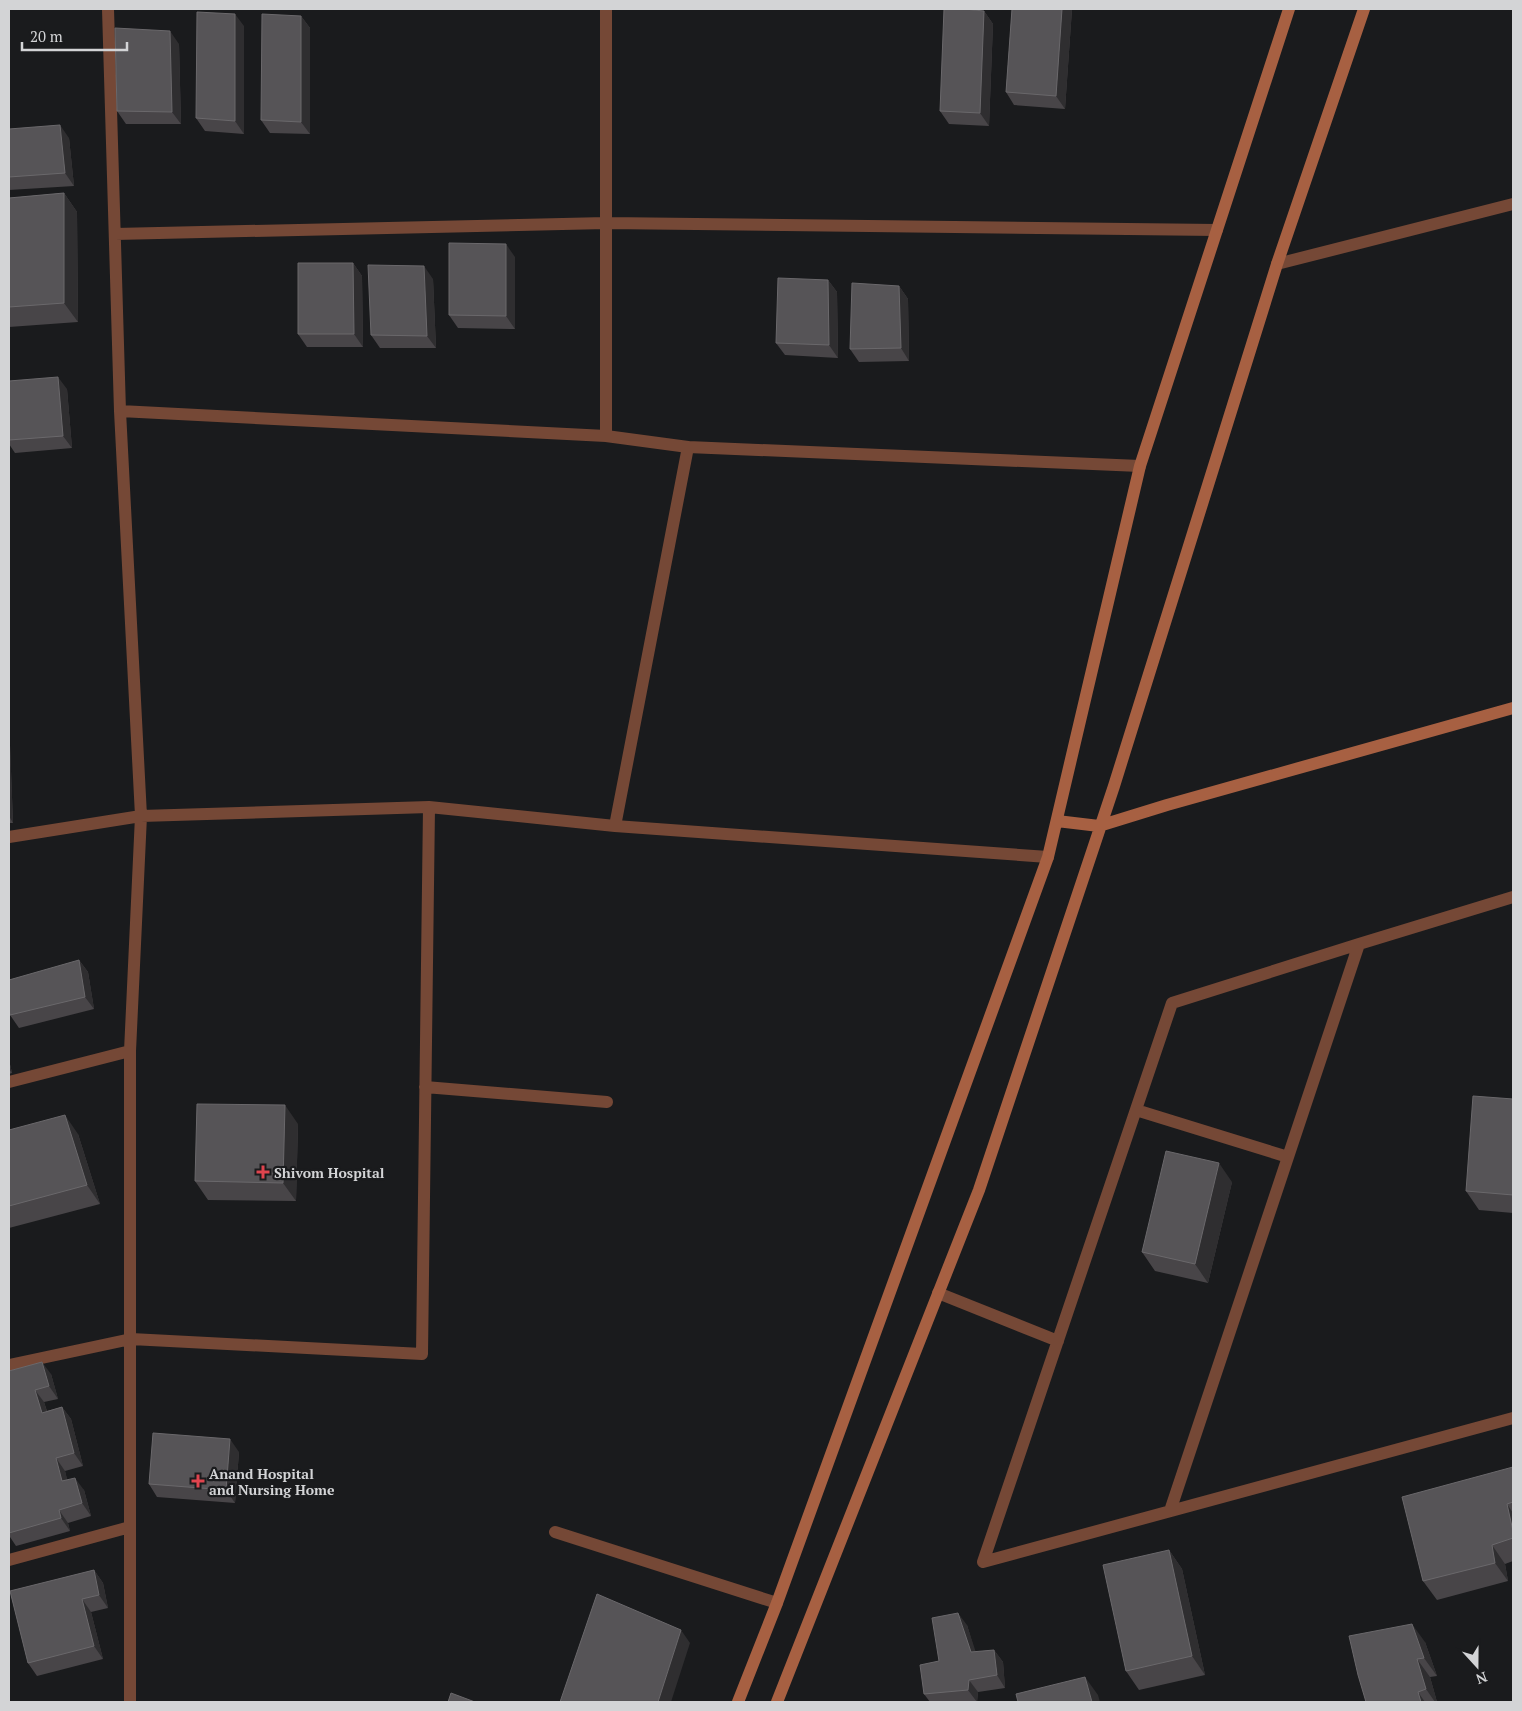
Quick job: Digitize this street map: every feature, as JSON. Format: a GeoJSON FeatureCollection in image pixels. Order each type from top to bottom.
{"type":"FeatureCollection","features":[{"type":"Feature","properties":{"kind":"main road"},"geometry":{"type":"LineString","coordinates":[[738,1702],[777,1603],[1048,857],[1140,466],[1289,9]]}},
{"type":"Feature","properties":{"kind":"main road"},"geometry":{"type":"LineString","coordinates":[[777,1702],[979,1190],[1099,826],[1114,786],[1277,264],[1364,9]]}},
{"type":"Feature","properties":{"kind":"main road"},"geometry":{"type":"LineString","coordinates":[[1056,821],[1099,826],[1167,805],[1513,708]]}},
{"type":"Feature","properties":{"kind":"street"},"geometry":{"type":"LineString","coordinates":[[108,9],[120,411],[141,816],[130,1051],[130,1702]]}},
{"type":"Feature","properties":{"kind":"street"},"geometry":{"type":"LineString","coordinates":[[606,9],[606,436]]}},
{"type":"Feature","properties":{"kind":"street"},"geometry":{"type":"LineString","coordinates":[[1277,264],[1513,204]]}},
{"type":"Feature","properties":{"kind":"street"},"geometry":{"type":"LineString","coordinates":[[115,234],[606,223],[1218,230]]}},
{"type":"Feature","properties":{"kind":"street"},"geometry":{"type":"LineString","coordinates":[[120,411],[606,436],[688,447],[1140,466]]}},
{"type":"Feature","properties":{"kind":"street"},"geometry":{"type":"LineString","coordinates":[[614,826],[688,447]]}},
{"type":"Feature","properties":{"kind":"street"},"geometry":{"type":"LineString","coordinates":[[9,1365],[130,1339],[422,1354],[429,808]]}},
{"type":"Feature","properties":{"kind":"street"},"geometry":{"type":"LineString","coordinates":[[9,837],[141,816],[429,808],[614,826],[1048,857]]}},
{"type":"Feature","properties":{"kind":"street"},"geometry":{"type":"LineString","coordinates":[[1513,897],[1172,1003],[983,1562],[1513,1418]]}},
{"type":"Feature","properties":{"kind":"street"},"geometry":{"type":"LineString","coordinates":[[1170,1511],[1359,944]]}},
{"type":"Feature","properties":{"kind":"street"},"geometry":{"type":"LineString","coordinates":[[9,1082],[130,1051]]}},
{"type":"Feature","properties":{"kind":"street"},"geometry":{"type":"LineString","coordinates":[[425,1087],[607,1102]]}},
{"type":"Feature","properties":{"kind":"street"},"geometry":{"type":"LineString","coordinates":[[1136,1110],[1288,1157]]}},
{"type":"Feature","properties":{"kind":"street"},"geometry":{"type":"LineString","coordinates":[[938,1293],[1058,1341]]}},
{"type":"Feature","properties":{"kind":"street"},"geometry":{"type":"LineString","coordinates":[[9,1560],[130,1526]]}},
{"type":"Feature","properties":{"kind":"street"},"geometry":{"type":"LineString","coordinates":[[556,1532],[777,1603]]}},
{"type":"Feature","properties":{"kind":"building"},"geometry":{"type":"Polygon","coordinates":[[[944,9],[984,11],[980,113],[940,111],[944,9]]]}},
{"type":"Feature","properties":{"kind":"building"},"geometry":{"type":"Polygon","coordinates":[[[1012,9],[1062,9],[1056,96],[1006,92],[1012,9]]]}},
{"type":"Feature","properties":{"kind":"building"},"geometry":{"type":"Polygon","coordinates":[[[197,12],[235,14],[235,121],[196,118],[197,12]]]}},
{"type":"Feature","properties":{"kind":"building"},"geometry":{"type":"Polygon","coordinates":[[[262,14],[301,16],[301,122],[261,120],[262,14]]]}},
{"type":"Feature","properties":{"kind":"building"},"geometry":{"type":"Polygon","coordinates":[[[115,28],[170,31],[172,112],[117,111],[115,28]]]}},
{"type":"Feature","properties":{"kind":"building"},"geometry":{"type":"Polygon","coordinates":[[[60,125],[65,173],[9,177],[9,129],[60,125]]]}},
{"type":"Feature","properties":{"kind":"building"},"geometry":{"type":"Polygon","coordinates":[[[64,193],[64,303],[9,307],[9,198],[64,193]]]}},
{"type":"Feature","properties":{"kind":"building"},"geometry":{"type":"Polygon","coordinates":[[[449,243],[506,244],[506,316],[449,315],[449,243]]]}},
{"type":"Feature","properties":{"kind":"building"},"geometry":{"type":"Polygon","coordinates":[[[298,263],[353,263],[354,334],[298,334],[298,263]]]}},
{"type":"Feature","properties":{"kind":"building"},"geometry":{"type":"Polygon","coordinates":[[[368,265],[424,266],[427,336],[371,335],[368,265]]]}},
{"type":"Feature","properties":{"kind":"building"},"geometry":{"type":"Polygon","coordinates":[[[778,278],[828,280],[829,345],[776,343],[778,278]]]}},
{"type":"Feature","properties":{"kind":"building"},"geometry":{"type":"Polygon","coordinates":[[[852,283],[899,286],[901,348],[850,349],[852,283]]]}},
{"type":"Feature","properties":{"kind":"building"},"geometry":{"type":"Polygon","coordinates":[[[58,377],[63,436],[9,440],[9,381],[58,377]]]}},
{"type":"Feature","properties":{"kind":"building"},"geometry":{"type":"Polygon","coordinates":[[[79,960],[85,997],[10,1015],[9,980],[79,960]]]}},
{"type":"Feature","properties":{"kind":"building"},"geometry":{"type":"Polygon","coordinates":[[[1473,1096],[1513,1099],[1513,1195],[1466,1191],[1473,1096]]]}},
{"type":"Feature","properties":{"kind":"building"},"geometry":{"type":"Polygon","coordinates":[[[197,1104],[285,1105],[283,1183],[195,1181],[197,1104]]]}},
{"type":"Feature","properties":{"kind":"building"},"geometry":{"type":"Polygon","coordinates":[[[65,1115],[87,1185],[9,1206],[9,1130],[65,1115]]]}},
{"type":"Feature","properties":{"kind":"building"},"geometry":{"type":"Polygon","coordinates":[[[1166,1151],[1219,1163],[1195,1264],[1142,1252],[1166,1151]]]}},
{"type":"Feature","properties":{"kind":"building"},"geometry":{"type":"Polygon","coordinates":[[[42,1362],[49,1386],[35,1390],[42,1413],[62,1407],[74,1453],[56,1458],[62,1481],[75,1478],[82,1503],[59,1510],[61,1518],[9,1533],[9,1371],[42,1362]]]}},
{"type":"Feature","properties":{"kind":"building"},"geometry":{"type":"Polygon","coordinates":[[[153,1433],[230,1439],[226,1490],[149,1484],[153,1433]]]}},
{"type":"Feature","properties":{"kind":"building"},"geometry":{"type":"Polygon","coordinates":[[[1513,1467],[1513,1502],[1507,1504],[1513,1538],[1492,1545],[1495,1563],[1423,1581],[1402,1497],[1513,1467]]]}},
{"type":"Feature","properties":{"kind":"building"},"geometry":{"type":"Polygon","coordinates":[[[1169,1550],[1192,1656],[1126,1671],[1103,1565],[1169,1550]]]}},
{"type":"Feature","properties":{"kind":"building"},"geometry":{"type":"Polygon","coordinates":[[[94,1570],[99,1595],[82,1599],[94,1646],[28,1663],[10,1591],[94,1570]]]}},
{"type":"Feature","properties":{"kind":"building"},"geometry":{"type":"Polygon","coordinates":[[[597,1594],[681,1630],[658,1702],[560,1702],[597,1594]]]}},
{"type":"Feature","properties":{"kind":"building"},"geometry":{"type":"Polygon","coordinates":[[[958,1613],[971,1652],[994,1650],[997,1675],[969,1680],[968,1690],[924,1694],[920,1665],[939,1661],[932,1618],[958,1613]]]}},
{"type":"Feature","properties":{"kind":"building"},"geometry":{"type":"Polygon","coordinates":[[[1412,1624],[1424,1658],[1417,1659],[1426,1689],[1418,1692],[1421,1702],[1366,1702],[1349,1636],[1412,1624]]]}},
{"type":"Feature","properties":{"kind":"building"},"geometry":{"type":"Polygon","coordinates":[[[1085,1677],[1092,1702],[1018,1702],[1016,1694],[1085,1677]]]}},
{"type":"Feature","properties":{"kind":"building"},"geometry":{"type":"Polygon","coordinates":[[[451,1693],[475,1702],[448,1702],[451,1693]]]}},
{"type":"Feature","properties":{"kind":"place","name":"Shivom Hospital"},"geometry":{"type":"Point","coordinates":[263,1172]}},
{"type":"Feature","properties":{"kind":"place","name":"Anand Hospital and Nursing Home"},"geometry":{"type":"Point","coordinates":[198,1481]}}]}
